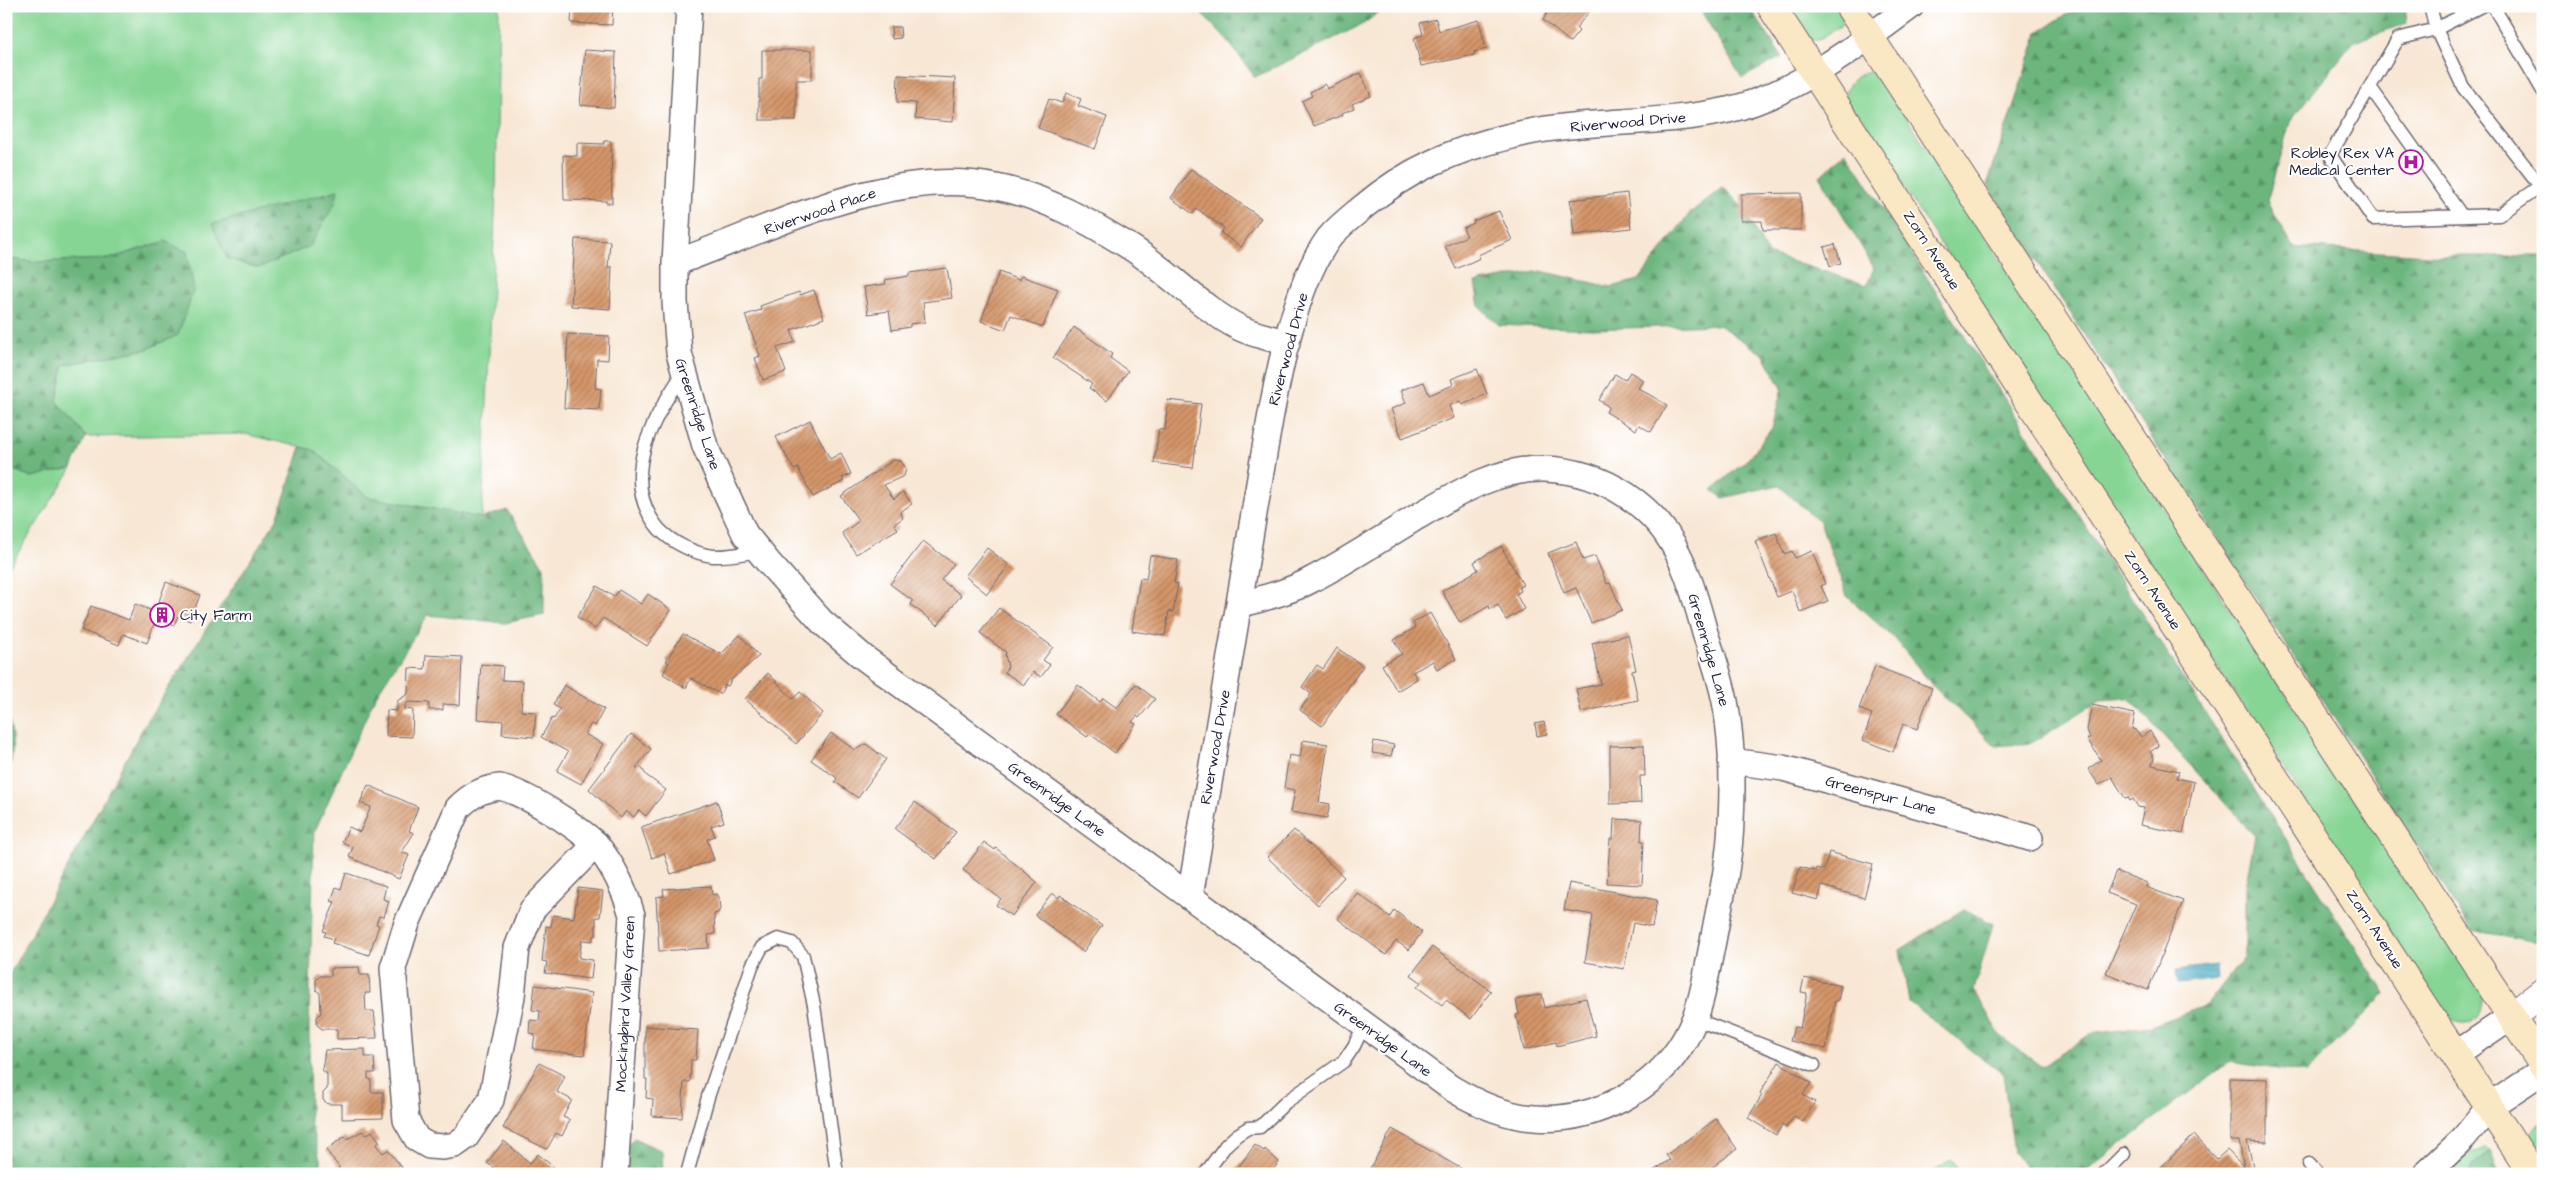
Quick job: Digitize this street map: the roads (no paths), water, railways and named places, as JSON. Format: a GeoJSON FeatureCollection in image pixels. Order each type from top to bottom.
{"type":"FeatureCollection","features":[{"type":"Feature","properties":{"kind":"main road","name":"Zorn Avenue"},"geometry":{"type":"LineString","coordinates":[[1771,6],[1816,72],[2533,1174]]}},
{"type":"Feature","properties":{"kind":"main road"},"geometry":{"type":"LineString","coordinates":[[1849,6],[2543,1065]]}},
{"type":"Feature","properties":{"kind":"street","name":"Greenridge Lane"},"geometry":{"type":"LineString","coordinates":[[689,6],[675,263],[675,311],[679,353],[705,446],[746,534],[759,551],[822,622],[863,657],[1450,1088],[1472,1101],[1506,1113],[1535,1118],[1585,1113],[1613,1103],[1639,1090],[1663,1069],[1677,1052],[1695,1019],[1703,991],[1722,893],[1732,823],[1731,761],[1726,706],[1681,559],[1667,535],[1650,514],[1626,495],[1592,478],[1576,473],[1542,469],[1491,477],[1462,489],[1308,582],[1239,605]]}},
{"type":"Feature","properties":{"kind":"street","name":"Riverwood Drive"},"geometry":{"type":"LineString","coordinates":[[1190,897],[1275,390],[1299,297],[1320,252],[1329,238],[1339,227],[1386,187],[1425,164],[1453,152],[1513,135],[1602,123],[1674,119],[1727,110],[1748,104],[1794,86],[1911,6]]}},
{"type":"Feature","properties":{"kind":"street","name":"Riverwood Place"},"geometry":{"type":"LineString","coordinates":[[675,263],[837,202],[876,191],[935,184],[987,185],[1021,193],[1073,214],[1132,248],[1240,329],[1287,343]]}},
{"type":"Feature","properties":{"kind":"street","name":"Greenspur Lane"},"geometry":{"type":"LineString","coordinates":[[1731,761],[1783,768],[2030,838]]}},
{"type":"Feature","properties":{"kind":"street","name":"Mockingbird Valley Green"},"geometry":{"type":"LineString","coordinates":[[596,844],[532,910],[517,948],[512,996],[491,1100],[466,1137],[455,1145],[443,1147],[429,1146],[417,1139],[406,1120],[393,968],[407,923],[458,808],[468,797],[484,789],[500,787],[516,791],[585,834],[596,844],[613,866],[625,890],[632,916],[615,1174]]}},
{"type":"Feature","properties":{"kind":"street"},"geometry":{"type":"LineString","coordinates":[[2456,1054],[2512,1016],[2543,992]]}},
{"type":"Feature","properties":{"kind":"street"},"geometry":{"type":"LineString","coordinates":[[2426,1174],[2464,1138],[2490,1106],[2543,1071]]}},
{"type":"Feature","properties":{"kind":"lane"},"geometry":{"type":"LineString","coordinates":[[2430,6],[2436,29],[2463,86],[2540,181],[2499,215],[2373,219],[2330,155],[2398,39],[2436,29],[2481,6]]}},
{"type":"Feature","properties":{"kind":"lane"},"geometry":{"type":"LineString","coordinates":[[2493,6],[2543,91]]}},
{"type":"Feature","properties":{"kind":"lane"},"geometry":{"type":"LineString","coordinates":[[2370,88],[2462,216]]}},
{"type":"Feature","properties":{"kind":"lane"},"geometry":{"type":"LineString","coordinates":[[684,372],[662,404],[648,433],[641,459],[640,479],[643,501],[652,520],[666,537],[682,546],[712,556],[759,551]]}},
{"type":"Feature","properties":{"kind":"lane"},"geometry":{"type":"LineString","coordinates":[[687,1174],[708,1097],[752,966],[762,947],[778,938],[792,943],[803,956],[814,1005],[837,1174]]}},
{"type":"Feature","properties":{"kind":"lane"},"geometry":{"type":"LineString","coordinates":[[1695,1019],[1814,1065]]}},
{"type":"Feature","properties":{"kind":"lane"},"geometry":{"type":"LineString","coordinates":[[1205,1174],[1226,1145],[1237,1135],[1248,1128],[1260,1127],[1286,1102],[1344,1061],[1364,1025]]}},
{"type":"Feature","properties":{"kind":"lane"},"geometry":{"type":"LineString","coordinates":[[2104,1174],[2124,1154]]}},
{"type":"Feature","properties":{"kind":"water"},"geometry":{"type":"Polygon","coordinates":[[[2216,965],[2217,979],[2178,984],[2176,970],[2216,965]]]}},
{"type":"Feature","properties":{"kind":"place","name":"Robley Rex VA Medical Center"},"geometry":{"type":"Point","coordinates":[2411,162]}},
{"type":"Feature","properties":{"kind":"place","name":"City Farm"},"geometry":{"type":"Point","coordinates":[162,615]}}]}
